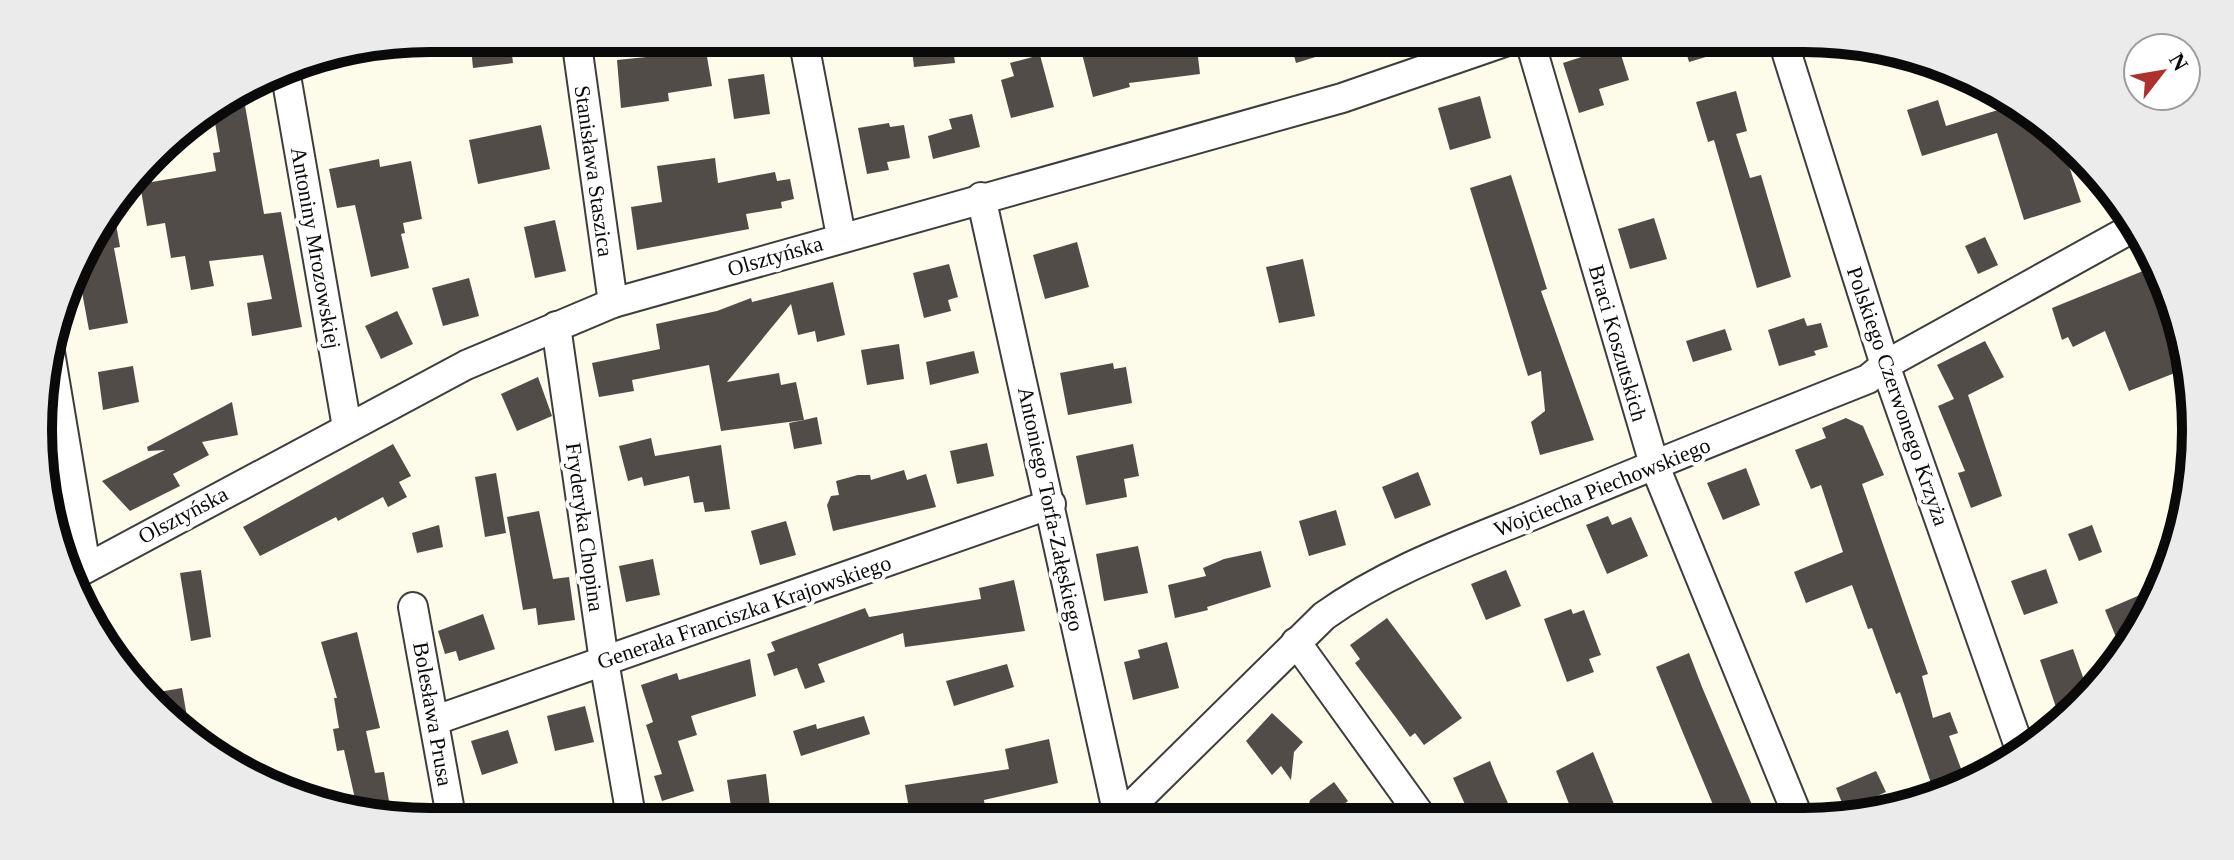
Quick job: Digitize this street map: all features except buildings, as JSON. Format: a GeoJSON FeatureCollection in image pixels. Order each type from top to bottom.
{"type":"FeatureCollection","features":[{"type":"Feature","properties":{"kind":"street","name":"Stanisława Staszica"},"geometry":{"type":"LineString","coordinates":[[578,52],[613,303]]}},
{"type":"Feature","properties":{"kind":"street"},"geometry":{"type":"LineString","coordinates":[[806,52],[841,236]]}},
{"type":"Feature","properties":{"kind":"street","name":"Olsztyńska"},"geometry":{"type":"LineString","coordinates":[[80,571],[466,365],[613,303],[841,236],[1342,98],[1475,52]]}},
{"type":"Feature","properties":{"kind":"street","name":"Braci Koszutskich"},"geometry":{"type":"LineString","coordinates":[[1533,52],[1654,464],[1795,808]]}},
{"type":"Feature","properties":{"kind":"street","name":"Polskiego Czerwonego Krzyża"},"geometry":{"type":"LineString","coordinates":[[1786,52],[1885,365],[2017,742]]}},
{"type":"Feature","properties":{"kind":"street","name":"Antoniny Mrozowskiej"},"geometry":{"type":"LineString","coordinates":[[287,80],[347,427]]}},
{"type":"Feature","properties":{"kind":"street","name":"Antoniego Torfa-Załęskiego"},"geometry":{"type":"LineString","coordinates":[[981,197],[1051,504],[1114,808]]}},
{"type":"Feature","properties":{"kind":"street","name":"Wojciecha Piechowskiego"},"geometry":{"type":"LineString","coordinates":[[1128,808],[1296,642],[1356,592],[1654,464],[1868,379],[1885,365],[2125,232]]}},
{"type":"Feature","properties":{"kind":"street","name":"Fryderyka Chopina"},"geometry":{"type":"LineString","coordinates":[[556,326],[604,661],[630,808]]}},
{"type":"Feature","properties":{"kind":"street"},"geometry":{"type":"LineString","coordinates":[[55,386],[80,571]]}},
{"type":"Feature","properties":{"kind":"street","name":"Generała Franciszka Krajowskiego"},"geometry":{"type":"LineString","coordinates":[[436,720],[1051,504]]}},
{"type":"Feature","properties":{"kind":"street","name":"Bolesława Prusa"},"geometry":{"type":"LineString","coordinates":[[413,607],[450,808]]}},
{"type":"Feature","properties":{"kind":"street"},"geometry":{"type":"LineString","coordinates":[[1296,642],[1415,808]]}}]}
